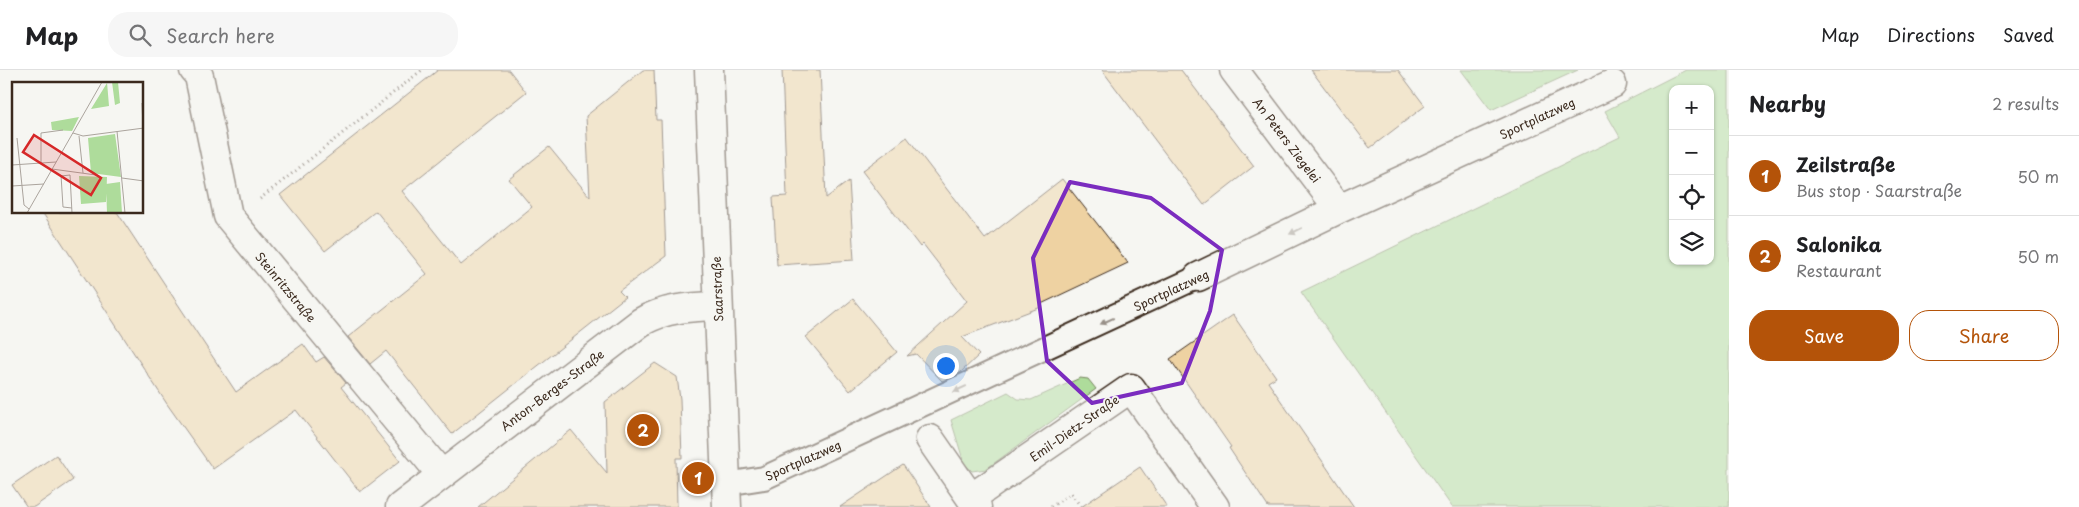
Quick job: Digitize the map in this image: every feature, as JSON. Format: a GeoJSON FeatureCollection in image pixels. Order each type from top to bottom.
{"type":"FeatureCollection","features":[{"type":"Feature","properties":{"kind":"street","name":"Steinritzstraße"},"geometry":{"type":"LineString","coordinates":[[194,70],[198,76],[228,216],[441,474]]}},
{"type":"Feature","properties":{"kind":"street","name":"Saarstraße"},"geometry":{"type":"LineString","coordinates":[[709,70],[726,496]]}},
{"type":"Feature","properties":{"kind":"street","name":"An Peters Ziegelei"},"geometry":{"type":"LineString","coordinates":[[1234,70],[1340,209]]}},
{"type":"Feature","properties":{"kind":"street","name":"Sportplatzweg"},"geometry":{"type":"LineString","coordinates":[[1198,277],[1340,209],[1612,84]]}},
{"type":"Feature","properties":{"kind":"street","name":"Anton-Berges-Straße"},"geometry":{"type":"LineString","coordinates":[[400,507],[651,316],[677,308],[718,306]]}},
{"type":"Feature","properties":{"kind":"street","name":"Emil-Dietz-Straße"},"geometry":{"type":"LineString","coordinates":[[974,503],[1131,388],[1215,507]]}},
{"type":"Feature","properties":{"kind":"street"},"geometry":{"type":"LineString","coordinates":[[930,438],[974,503]]}},
{"type":"Feature","properties":{"kind":"lane","name":"Sportplatzweg"},"geometry":{"type":"LineString","coordinates":[[726,496],[1198,277]]}},
{"type":"Feature","properties":{"kind":"path"},"geometry":{"type":"LineString","coordinates":[[232,221],[422,70]]}},
{"type":"Feature","properties":{"kind":"path"},"geometry":{"type":"LineString","coordinates":[[1050,507],[1072,493],[1081,507]]}},
{"type":"Feature","properties":{"kind":"highlighted area"},"geometry":{"type":"Polygon","coordinates":[[[1070,182],[1151,198],[1222,250],[1210,311],[1182,383],[1092,403],[1047,361],[1033,258],[1070,182]]]}},
{"type":"Feature","properties":{"kind":"green space"},"geometry":{"type":"Polygon","coordinates":[[[1461,70],[1578,70],[1491,110],[1461,70]]]}},
{"type":"Feature","properties":{"kind":"green space"},"geometry":{"type":"Polygon","coordinates":[[[1686,70],[1729,70],[1729,507],[1452,507],[1301,292],[1620,137],[1605,111],[1686,70]]]}},
{"type":"Feature","properties":{"kind":"green space"},"geometry":{"type":"Polygon","coordinates":[[[1080,378],[1088,379],[1096,389],[986,469],[972,471],[964,463],[951,420],[1008,392],[1018,399],[1031,400],[1080,378]]]}},
{"type":"Feature","properties":{"kind":"building"},"geometry":{"type":"Polygon","coordinates":[[[438,70],[509,70],[526,92],[402,191],[461,265],[532,207],[509,179],[549,147],[590,197],[586,116],[643,70],[654,70],[656,120],[661,120],[666,256],[619,291],[625,297],[452,434],[386,351],[370,364],[348,337],[427,274],[376,211],[325,251],[280,195],[438,70]]]}},
{"type":"Feature","properties":{"kind":"building"},"geometry":{"type":"Polygon","coordinates":[[[782,70],[820,70],[826,198],[849,181],[854,260],[777,265],[773,197],[787,196],[782,70]]]}},
{"type":"Feature","properties":{"kind":"building"},"geometry":{"type":"Polygon","coordinates":[[[1102,70],[1181,70],[1254,166],[1204,205],[1102,70]]]}},
{"type":"Feature","properties":{"kind":"building"},"geometry":{"type":"Polygon","coordinates":[[[1311,70],[1398,70],[1425,106],[1370,148],[1311,70]]]}},
{"type":"Feature","properties":{"kind":"building"},"geometry":{"type":"Polygon","coordinates":[[[907,137],[985,239],[1062,179],[1128,263],[1039,305],[1041,307],[962,337],[979,355],[960,373],[942,381],[916,354],[907,356],[967,301],[923,244],[920,247],[862,171],[907,137]]]}},
{"type":"Feature","properties":{"kind":"building"},"geometry":{"type":"Polygon","coordinates":[[[43,214],[118,214],[236,392],[303,344],[316,362],[324,357],[346,383],[341,387],[400,461],[360,492],[296,410],[213,469],[167,404],[43,214]]]}},
{"type":"Feature","properties":{"kind":"building"},"geometry":{"type":"Polygon","coordinates":[[[853,299],[897,352],[850,391],[806,337],[853,299]]]}},
{"type":"Feature","properties":{"kind":"building"},"geometry":{"type":"Polygon","coordinates":[[[1233,315],[1276,377],[1268,382],[1354,507],[1268,507],[1229,448],[1231,447],[1170,359],[1233,315]]]}},
{"type":"Feature","properties":{"kind":"building"},"geometry":{"type":"Polygon","coordinates":[[[655,363],[677,377],[680,399],[682,458],[676,458],[677,507],[478,507],[571,430],[607,473],[605,402],[655,363]]]}},
{"type":"Feature","properties":{"kind":"building"},"geometry":{"type":"Polygon","coordinates":[[[56,455],[73,480],[34,507],[27,507],[12,485],[56,455]]]}},
{"type":"Feature","properties":{"kind":"building"},"geometry":{"type":"Polygon","coordinates":[[[903,465],[931,507],[840,507],[903,465]]]}},
{"type":"Feature","properties":{"kind":"building"},"geometry":{"type":"Polygon","coordinates":[[[1140,467],[1167,507],[1081,507],[1140,467]]]}},
{"type":"Feature","properties":{"kind":"place","name":"Salonika"},"geometry":{"type":"Point","coordinates":[643,430]}},
{"type":"Feature","properties":{"kind":"place","name":"Zeilstraße"},"geometry":{"type":"Point","coordinates":[698,478]}}]}
